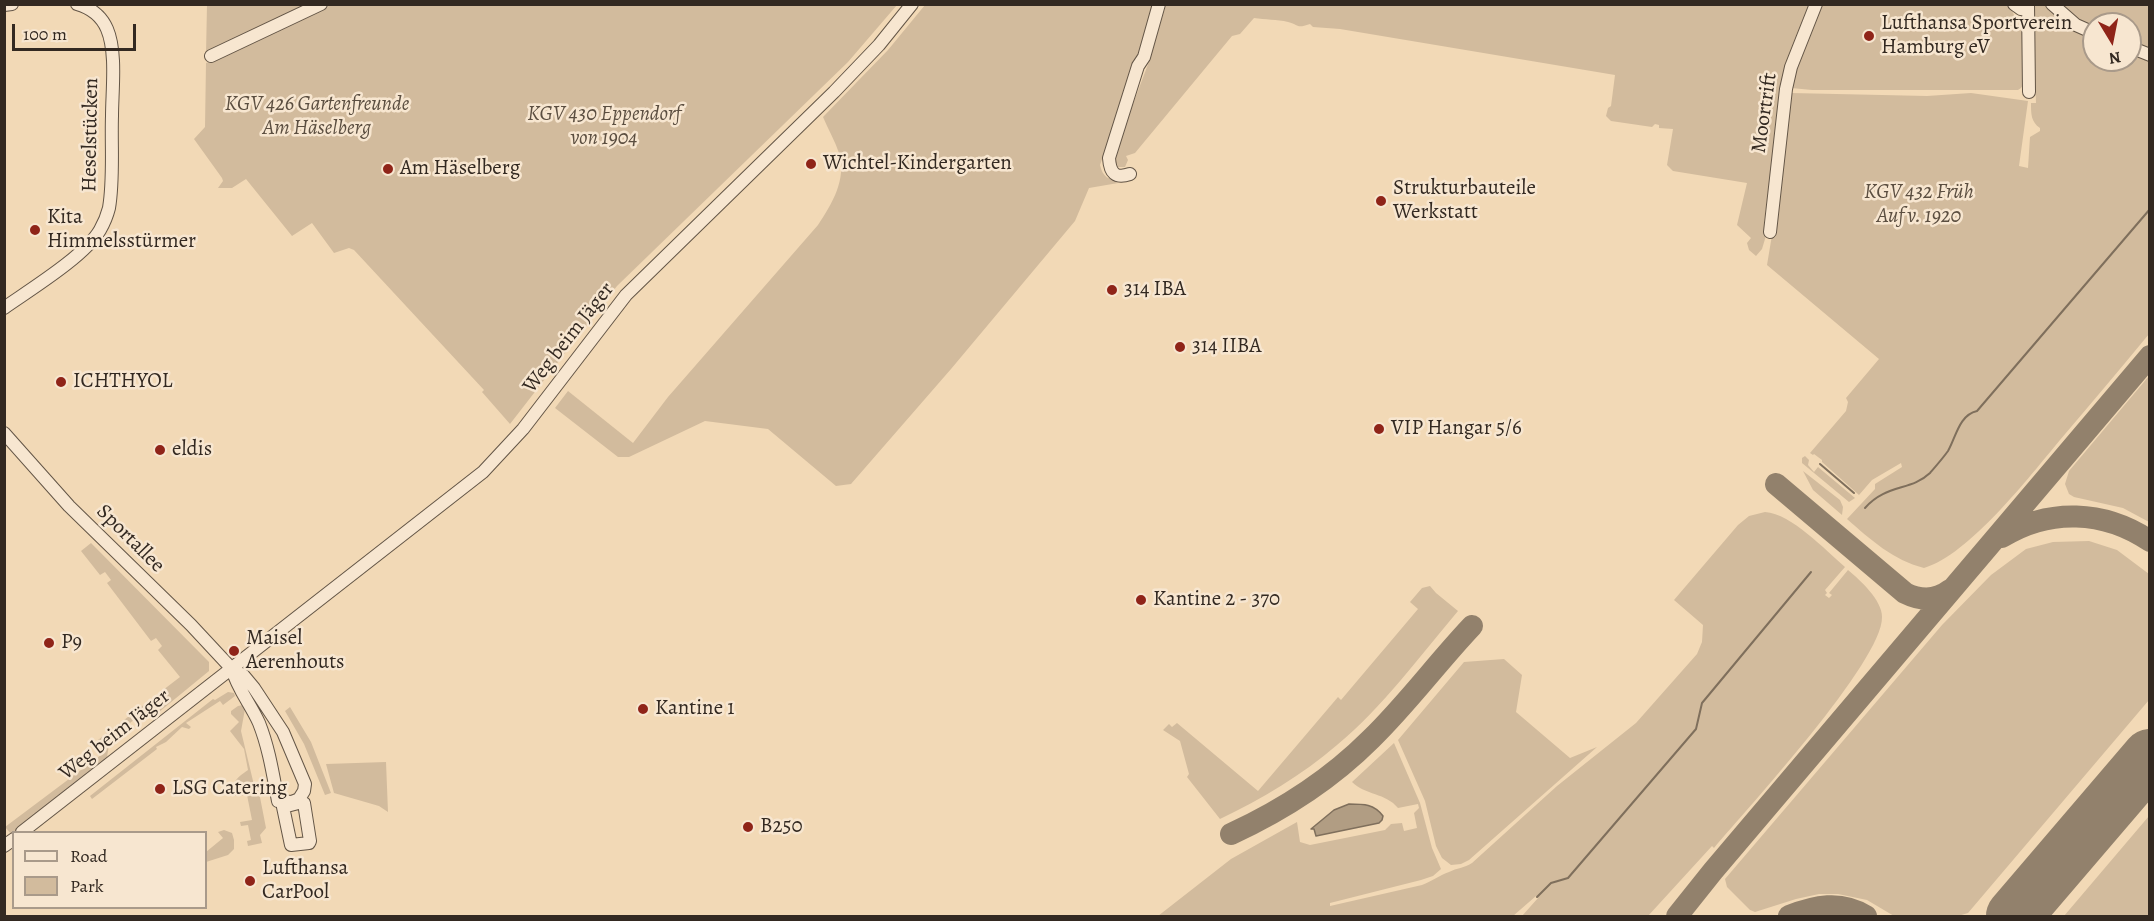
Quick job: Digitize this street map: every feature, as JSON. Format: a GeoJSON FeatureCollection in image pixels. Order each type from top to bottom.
{"type":"FeatureCollection","features":[{"type":"Feature","properties":{"kind":"street"},"geometry":{"type":"LineString","coordinates":[[4,5],[12,4]]}},
{"type":"Feature","properties":{"kind":"street","name":"Heselstücken"},"geometry":{"type":"LineString","coordinates":[[4,308],[87,246],[100,231],[109,208],[111,39],[103,21],[96,13],[77,4]]}},
{"type":"Feature","properties":{"kind":"street"},"geometry":{"type":"LineString","coordinates":[[211,56],[321,4]]}},
{"type":"Feature","properties":{"kind":"street","name":"Weg beim Jäger"},"geometry":{"type":"LineString","coordinates":[[23,831],[483,472],[523,429],[626,296],[834,92],[879,45],[912,4]]}},
{"type":"Feature","properties":{"kind":"street"},"geometry":{"type":"LineString","coordinates":[[1130,174],[1118,176],[1113,174],[1108,158],[1138,66],[1144,57],[1159,4]]}},
{"type":"Feature","properties":{"kind":"street","name":"Moortrift"},"geometry":{"type":"LineString","coordinates":[[1770,232],[1786,89],[1791,67],[1816,4]]}},
{"type":"Feature","properties":{"kind":"street"},"geometry":{"type":"LineString","coordinates":[[2014,4],[2021,9],[2028,7],[2029,92]]}},
{"type":"Feature","properties":{"kind":"street"},"geometry":{"type":"LineString","coordinates":[[2052,4],[2082,28]]}},
{"type":"Feature","properties":{"kind":"street","name":"Sportallee"},"geometry":{"type":"LineString","coordinates":[[4,433],[69,506],[211,645],[232,669]]}},
{"type":"Feature","properties":{"kind":"street"},"geometry":{"type":"LineString","coordinates":[[232,669],[244,676],[254,688],[291,748],[305,784],[302,795],[296,801],[278,801],[263,733],[234,678],[232,669]]}},
{"type":"Feature","properties":{"kind":"green space"},"geometry":{"type":"Polygon","coordinates":[[[2009,4],[2023,35],[2027,79],[2018,90],[1812,90],[1781,87],[1764,224],[1768,229],[1762,249],[1756,256],[1749,250],[1747,243],[1751,238],[1737,225],[1747,183],[1673,171],[1667,165],[1673,129],[1659,128],[1659,125],[1655,124],[1652,127],[1611,121],[1606,116],[1611,106],[1615,75],[1340,29],[1313,27],[1310,24],[1300,26],[1284,21],[1254,18],[1240,34],[1232,36],[1135,153],[1126,156],[1128,160],[1125,167],[1114,167],[1111,162],[1150,59],[1166,5],[2009,4]]]}},
{"type":"Feature","properties":{"kind":"green space"},"geometry":{"type":"Polygon","coordinates":[[[207,5],[312,5],[206,54],[207,5]]]}},
{"type":"Feature","properties":{"kind":"green space"},"geometry":{"type":"Polygon","coordinates":[[[331,5],[897,5],[848,62],[617,286],[510,424],[482,392],[484,390],[354,250],[349,248],[334,253],[312,223],[292,236],[246,179],[232,188],[218,188],[223,181],[222,178],[194,139],[205,127],[206,63],[331,5]]]}},
{"type":"Feature","properties":{"kind":"green space"},"geometry":{"type":"Polygon","coordinates":[[[925,5],[1156,5],[1100,165],[1105,176],[1115,180],[1124,180],[1124,182],[1089,188],[1075,221],[851,484],[836,486],[768,429],[705,421],[629,457],[618,457],[555,408],[568,391],[633,443],[668,397],[818,225],[837,191],[841,172],[839,153],[823,117],[888,50],[925,5]]]}},
{"type":"Feature","properties":{"kind":"green space","name":"KGV 432 Früh Auf v. 1920"},"geometry":{"type":"Polygon","coordinates":[[[2033,5],[2149,5],[2149,334],[1998,513],[1960,548],[1924,568],[1892,555],[1847,519],[1875,489],[1875,484],[1902,467],[1901,463],[1872,480],[1859,495],[1822,460],[1810,453],[1846,411],[1848,402],[1846,398],[1879,359],[1767,265],[1772,235],[1775,238],[1791,93],[1927,96],[1971,93],[2028,101],[2019,166],[2028,168],[2030,137],[2040,131],[2031,114],[2031,103],[2036,103],[2033,5]]]}},
{"type":"Feature","properties":{"kind":"green space"},"geometry":{"type":"Polygon","coordinates":[[[2149,376],[2149,522],[2123,508],[2074,497],[2069,494],[2065,484],[2069,471],[2149,376]]]}},
{"type":"Feature","properties":{"kind":"green space"},"geometry":{"type":"Polygon","coordinates":[[[1805,456],[1814,472],[1818,467],[1855,498],[1849,502],[1802,463],[1802,458],[1805,456]]]}},
{"type":"Feature","properties":{"kind":"green space"},"geometry":{"type":"Polygon","coordinates":[[[1803,471],[1840,500],[1843,507],[1842,515],[1813,490],[1803,471]]]}},
{"type":"Feature","properties":{"kind":"green space"},"geometry":{"type":"Polygon","coordinates":[[[1765,512],[1775,514],[1797,526],[1845,567],[1825,590],[1827,593],[1825,595],[1829,598],[1832,595],[1829,593],[1848,570],[1870,591],[1878,604],[1882,617],[1876,638],[1861,666],[1811,734],[1714,848],[1712,846],[1648,916],[1522,916],[1538,898],[1536,896],[1513,916],[1158,916],[1231,859],[1297,822],[1300,842],[1310,845],[1385,830],[1391,824],[1402,823],[1404,831],[1417,828],[1414,813],[1419,808],[1418,804],[1398,808],[1388,799],[1352,782],[1394,743],[1420,803],[1432,848],[1441,869],[1433,876],[1421,880],[1330,903],[1330,906],[1422,885],[1472,863],[1557,786],[1636,723],[1697,654],[1702,642],[1703,625],[1674,600],[1738,525],[1749,516],[1765,512]]]}},
{"type":"Feature","properties":{"kind":"green space"},"geometry":{"type":"Polygon","coordinates":[[[2089,541],[2117,550],[2149,574],[2149,700],[1968,913],[1958,916],[1894,916],[1867,900],[1838,894],[1819,894],[1755,912],[1750,910],[1727,887],[1725,879],[1942,625],[1991,575],[2026,549],[2053,542],[2089,541]]]}},
{"type":"Feature","properties":{"kind":"green space"},"geometry":{"type":"Polygon","coordinates":[[[91,543],[209,662],[209,671],[159,712],[140,715],[106,742],[98,740],[180,677],[158,650],[162,646],[156,638],[151,641],[107,583],[111,580],[105,572],[100,575],[81,551],[91,543]]]}},
{"type":"Feature","properties":{"kind":"green space"},"geometry":{"type":"Polygon","coordinates":[[[1430,586],[1458,611],[1385,698],[1354,730],[1310,766],[1266,795],[1220,819],[1187,777],[1189,774],[1180,741],[1163,730],[1169,724],[1172,727],[1177,723],[1258,791],[1338,697],[1341,700],[1418,609],[1410,602],[1422,588],[1430,586]]]}},
{"type":"Feature","properties":{"kind":"green space"},"geometry":{"type":"Polygon","coordinates":[[[1504,659],[1522,675],[1516,712],[1570,758],[1597,747],[1469,860],[1451,865],[1442,858],[1436,846],[1425,801],[1398,740],[1464,662],[1504,659]]]}},
{"type":"Feature","properties":{"kind":"green space"},"geometry":{"type":"Polygon","coordinates":[[[228,692],[234,693],[235,696],[223,705],[220,701],[186,723],[191,727],[189,729],[182,727],[92,799],[90,796],[213,699],[228,692]]]}},
{"type":"Feature","properties":{"kind":"green space"},"geometry":{"type":"Polygon","coordinates":[[[243,705],[245,709],[241,731],[254,785],[259,792],[266,828],[260,835],[262,843],[248,846],[247,841],[251,840],[248,825],[241,826],[240,822],[252,820],[247,795],[235,796],[234,786],[238,778],[248,770],[244,749],[230,731],[239,722],[231,711],[243,705]]]}},
{"type":"Feature","properties":{"kind":"green space"},"geometry":{"type":"Polygon","coordinates":[[[290,707],[311,742],[331,793],[325,795],[304,744],[285,711],[290,707]]]}},
{"type":"Feature","properties":{"kind":"green space"},"geometry":{"type":"Polygon","coordinates":[[[109,745],[107,757],[99,768],[17,831],[12,831],[12,835],[5,827],[105,752],[101,746],[109,745]]]}},
{"type":"Feature","properties":{"kind":"green space"},"geometry":{"type":"Polygon","coordinates":[[[386,762],[388,812],[379,806],[334,793],[326,764],[386,762]]]}},
{"type":"Feature","properties":{"kind":"green space"},"geometry":{"type":"Polygon","coordinates":[[[2149,816],[2149,916],[2064,916],[2149,816]]]}},
{"type":"Feature","properties":{"kind":"green space"},"geometry":{"type":"Polygon","coordinates":[[[224,830],[232,833],[234,849],[228,855],[207,862],[207,851],[223,838],[218,832],[224,830]]]}},
{"type":"Feature","properties":{"kind":"shaded area"},"geometry":{"type":"Polygon","coordinates":[[[1349,804],[1372,807],[1380,812],[1383,816],[1382,820],[1379,823],[1316,836],[1314,829],[1311,829],[1334,810],[1349,804]]]}},
{"type":"Feature","properties":{"kind":"waterway"},"geometry":{"type":"LineString","coordinates":[[1865,508],[1881,495],[1915,483],[1930,473],[1948,451],[1966,417],[1977,411],[2150,209]]}},
{"type":"Feature","properties":{"kind":"waterway"},"geometry":{"type":"LineString","coordinates":[[1820,464],[1854,493]]}},
{"type":"Feature","properties":{"kind":"waterway"},"geometry":{"type":"LineString","coordinates":[[1537,897],[1551,883],[1568,878],[1696,729],[1702,703],[1811,572]]}},
{"type":"Feature","properties":{"kind":"taxiway"},"geometry":{"type":"LineString","coordinates":[[1677,916],[2150,356]]}},
{"type":"Feature","properties":{"kind":"taxiway"},"geometry":{"type":"LineString","coordinates":[[1776,484],[1905,593],[1928,599],[1945,594],[1950,590]]}},
{"type":"Feature","properties":{"kind":"taxiway"},"geometry":{"type":"LineString","coordinates":[[2002,537],[2038,521],[2076,516],[2114,523],[2150,541]]}},
{"type":"Feature","properties":{"kind":"taxiway"},"geometry":{"type":"LineString","coordinates":[[1231,834],[1269,815],[1305,793],[1339,768],[1397,712],[1472,626]]}},
{"type":"Feature","properties":{"kind":"taxiway"},"geometry":{"type":"LineString","coordinates":[[1789,916],[1828,906],[1847,908],[1866,916]]}},
{"type":"Feature","properties":{"kind":"runway"},"geometry":{"type":"LineString","coordinates":[[2014,916],[2150,757]]}},
{"type":"Feature","properties":{"kind":"place","name":"Lufthansa Sportverein Hamburg eV"},"geometry":{"type":"Point","coordinates":[1869,36]}},
{"type":"Feature","properties":{"kind":"place","name":"Wichtel-Kindergarten"},"geometry":{"type":"Point","coordinates":[811,164]}},
{"type":"Feature","properties":{"kind":"place","name":"Am Häselberg"},"geometry":{"type":"Point","coordinates":[388,169]}},
{"type":"Feature","properties":{"kind":"place","name":"Strukturbauteile Werkstatt"},"geometry":{"type":"Point","coordinates":[1381,201]}},
{"type":"Feature","properties":{"kind":"place","name":"Kita Himmelsstürmer"},"geometry":{"type":"Point","coordinates":[35,230]}},
{"type":"Feature","properties":{"kind":"place","name":"314 IBA"},"geometry":{"type":"Point","coordinates":[1112,290]}},
{"type":"Feature","properties":{"kind":"place","name":"314 IIBA"},"geometry":{"type":"Point","coordinates":[1180,347]}},
{"type":"Feature","properties":{"kind":"place","name":"ICHTHYOL"},"geometry":{"type":"Point","coordinates":[61,382]}},
{"type":"Feature","properties":{"kind":"place","name":"VIP Hangar 5/6"},"geometry":{"type":"Point","coordinates":[1379,429]}},
{"type":"Feature","properties":{"kind":"place","name":"eldis"},"geometry":{"type":"Point","coordinates":[160,450]}},
{"type":"Feature","properties":{"kind":"place","name":"Kantine 2 - 370"},"geometry":{"type":"Point","coordinates":[1141,600]}},
{"type":"Feature","properties":{"kind":"place","name":"P9"},"geometry":{"type":"Point","coordinates":[49,643]}},
{"type":"Feature","properties":{"kind":"place","name":"Maisel Aerenhouts"},"geometry":{"type":"Point","coordinates":[234,651]}},
{"type":"Feature","properties":{"kind":"place","name":"Kantine 1"},"geometry":{"type":"Point","coordinates":[643,709]}},
{"type":"Feature","properties":{"kind":"place","name":"LSG Catering"},"geometry":{"type":"Point","coordinates":[160,789]}},
{"type":"Feature","properties":{"kind":"place","name":"B250"},"geometry":{"type":"Point","coordinates":[748,827]}},
{"type":"Feature","properties":{"kind":"place","name":"Lufthansa CarPool"},"geometry":{"type":"Point","coordinates":[250,881]}},
{"type":"Feature","properties":{"kind":"park label","name":"KGV 426 Gartenfreunde Am Häselberg"},"geometry":{"type":"Point","coordinates":[317,117]}},
{"type":"Feature","properties":{"kind":"park label","name":"KGV 430 Eppendorf von 1904"},"geometry":{"type":"Point","coordinates":[604,127]}}]}
